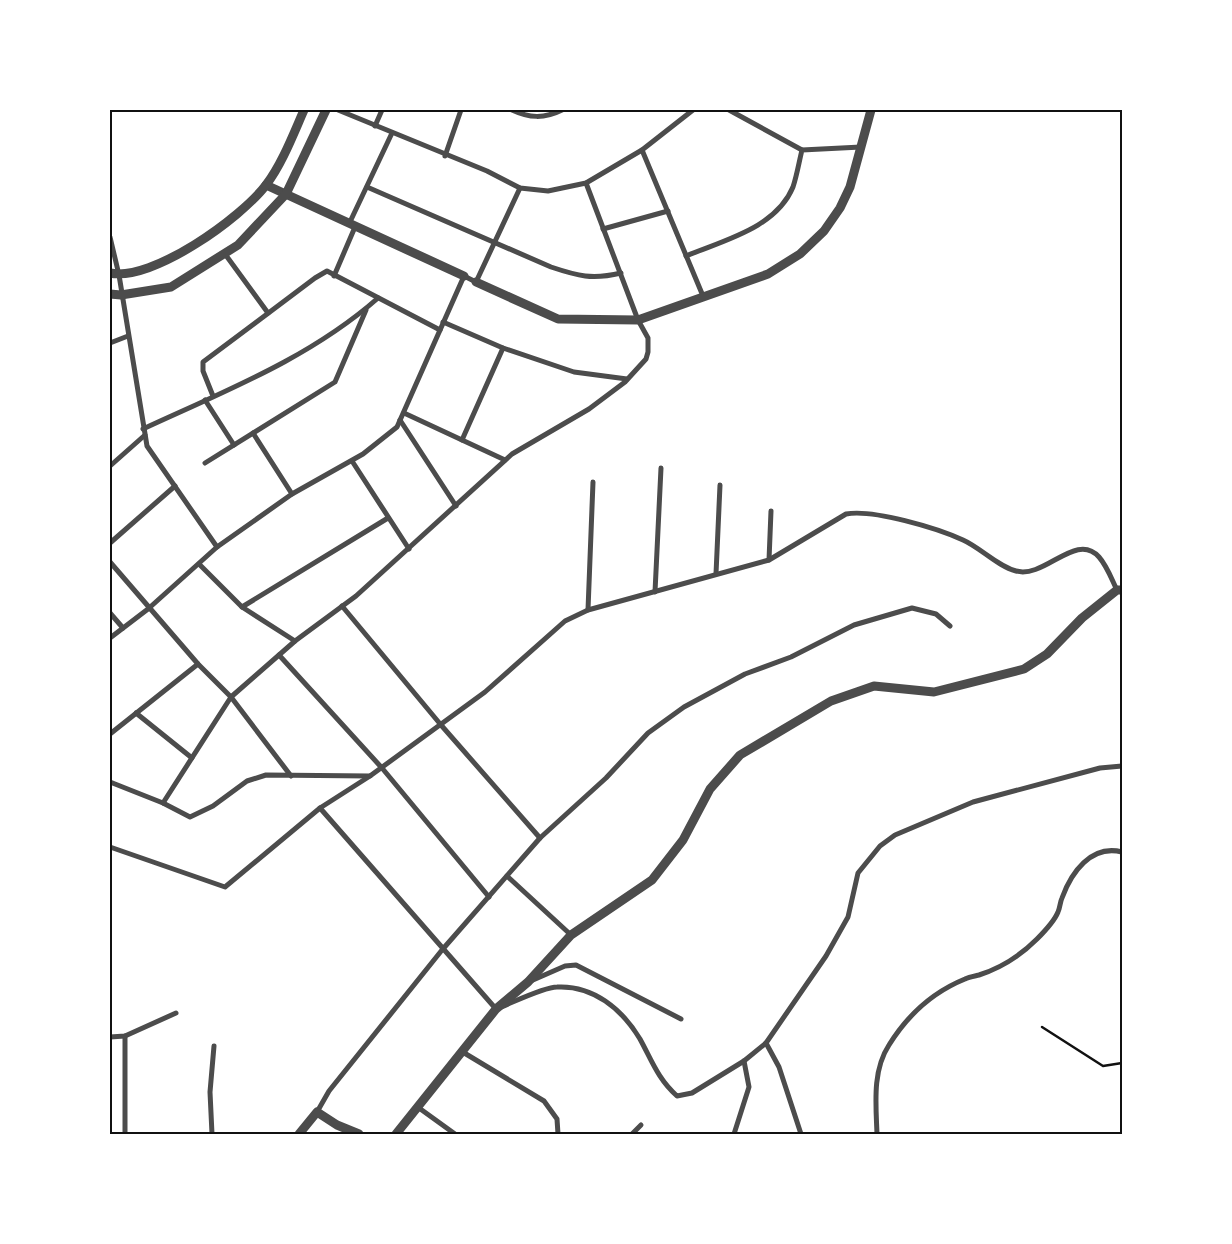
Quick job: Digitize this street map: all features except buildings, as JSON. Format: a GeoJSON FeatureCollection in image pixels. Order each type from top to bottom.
{"type":"FeatureCollection","features":[{"type":"Feature","properties":{"kind":"street"},"geometry":{"type":"LineString","coordinates":[[114,274],[148,269],[193,247],[242,210],[266,185],[304,110]]}},
{"type":"Feature","properties":{"kind":"street"},"geometry":{"type":"LineString","coordinates":[[110,294],[121,295],[171,287],[238,245],[286,194],[326,110]]}},
{"type":"Feature","properties":{"kind":"street"},"geometry":{"type":"LineString","coordinates":[[338,110],[487,172],[520,188],[548,191],[586,184],[642,150],[693,110]]}},
{"type":"Feature","properties":{"kind":"street"},"geometry":{"type":"LineString","coordinates":[[375,126],[382,110]]}},
{"type":"Feature","properties":{"kind":"street"},"geometry":{"type":"LineString","coordinates":[[445,156],[461,110]]}},
{"type":"Feature","properties":{"kind":"street"},"geometry":{"type":"LineString","coordinates":[[512,110],[531,118],[553,115],[562,110]]}},
{"type":"Feature","properties":{"kind":"street"},"geometry":{"type":"LineString","coordinates":[[729,110],[802,150],[862,147]]}},
{"type":"Feature","properties":{"kind":"street"},"geometry":{"type":"LineString","coordinates":[[266,185],[558,320],[638,320],[768,274],[800,254],[824,231],[840,208],[850,187],[871,110]]}},
{"type":"Feature","properties":{"kind":"street"},"geometry":{"type":"LineString","coordinates":[[334,276],[367,187],[392,133]]}},
{"type":"Feature","properties":{"kind":"street"},"geometry":{"type":"LineString","coordinates":[[642,150],[703,296]]}},
{"type":"Feature","properties":{"kind":"street"},"geometry":{"type":"LineString","coordinates":[[686,256],[755,227],[779,209],[793,187],[802,150]]}},
{"type":"Feature","properties":{"kind":"street"},"geometry":{"type":"LineString","coordinates":[[163,803],[232,697],[295,642],[342,606],[408,549],[512,454],[589,409],[627,379],[646,359],[648,338],[638,320],[586,184]]}},
{"type":"Feature","properties":{"kind":"street"},"geometry":{"type":"LineString","coordinates":[[367,187],[551,267],[582,277],[602,278],[620,273]]}},
{"type":"Feature","properties":{"kind":"street"},"geometry":{"type":"LineString","coordinates":[[476,282],[520,188]]}},
{"type":"Feature","properties":{"kind":"street"},"geometry":{"type":"LineString","coordinates":[[604,229],[668,211]]}},
{"type":"Feature","properties":{"kind":"street"},"geometry":{"type":"LineString","coordinates":[[110,237],[114,274],[121,295],[147,446],[217,547]]}},
{"type":"Feature","properties":{"kind":"street"},"geometry":{"type":"LineString","coordinates":[[225,254],[268,313]]}},
{"type":"Feature","properties":{"kind":"street"},"geometry":{"type":"LineString","coordinates":[[213,396],[203,371],[203,362],[315,278],[327,272],[440,330]]}},
{"type":"Feature","properties":{"kind":"street"},"geometry":{"type":"LineString","coordinates":[[110,638],[148,609],[217,547],[292,494],[352,461],[397,427],[464,276]]}},
{"type":"Feature","properties":{"kind":"street"},"geometry":{"type":"LineString","coordinates":[[110,466],[144,432],[213,396],[296,358],[367,309],[378,298]]}},
{"type":"Feature","properties":{"kind":"street"},"geometry":{"type":"LineString","coordinates":[[205,463],[335,382],[367,309]]}},
{"type":"Feature","properties":{"kind":"street"},"geometry":{"type":"LineString","coordinates":[[444,322],[503,348],[574,372],[627,379]]}},
{"type":"Feature","properties":{"kind":"street"},"geometry":{"type":"LineString","coordinates":[[110,343],[128,336]]}},
{"type":"Feature","properties":{"kind":"street"},"geometry":{"type":"LineString","coordinates":[[462,440],[503,348]]}},
{"type":"Feature","properties":{"kind":"street"},"geometry":{"type":"LineString","coordinates":[[205,400],[234,445]]}},
{"type":"Feature","properties":{"kind":"street"},"geometry":{"type":"LineString","coordinates":[[404,413],[505,460]]}},
{"type":"Feature","properties":{"kind":"street"},"geometry":{"type":"LineString","coordinates":[[400,420],[456,506]]}},
{"type":"Feature","properties":{"kind":"street"},"geometry":{"type":"LineString","coordinates":[[253,433],[292,494]]}},
{"type":"Feature","properties":{"kind":"street"},"geometry":{"type":"LineString","coordinates":[[352,461],[408,549]]}},
{"type":"Feature","properties":{"kind":"street"},"geometry":{"type":"LineString","coordinates":[[655,592],[661,468]]}},
{"type":"Feature","properties":{"kind":"street"},"geometry":{"type":"LineString","coordinates":[[588,610],[593,482]]}},
{"type":"Feature","properties":{"kind":"street"},"geometry":{"type":"LineString","coordinates":[[716,574],[720,485]]}},
{"type":"Feature","properties":{"kind":"street"},"geometry":{"type":"LineString","coordinates":[[110,543],[175,486]]}},
{"type":"Feature","properties":{"kind":"street"},"geometry":{"type":"LineString","coordinates":[[769,560],[771,511]]}},
{"type":"Feature","properties":{"kind":"street"},"geometry":{"type":"LineString","coordinates":[[110,846],[225,887],[320,808],[382,768],[485,692],[547,635],[565,622],[588,610],[769,560],[846,514],[858,512],[939,531],[964,541],[1015,571],[1031,573],[1064,554],[1076,550],[1087,549],[1099,556],[1120,590],[1082,618],[1047,654],[1024,669],[934,692],[874,686],[831,701],[740,755],[710,789],[684,840],[652,880],[570,935],[528,982],[496,1009],[461,1051],[419,1108],[396,1134]]}},
{"type":"Feature","properties":{"kind":"street"},"geometry":{"type":"LineString","coordinates":[[242,607],[388,518]]}},
{"type":"Feature","properties":{"kind":"street"},"geometry":{"type":"LineString","coordinates":[[110,562],[148,609],[198,664],[232,697],[291,776]]}},
{"type":"Feature","properties":{"kind":"street"},"geometry":{"type":"LineString","coordinates":[[200,564],[242,607],[295,642]]}},
{"type":"Feature","properties":{"kind":"street"},"geometry":{"type":"LineString","coordinates":[[342,606],[441,725],[540,838]]}},
{"type":"Feature","properties":{"kind":"street"},"geometry":{"type":"LineString","coordinates":[[300,1134],[317,1112],[329,1091],[442,950],[540,838],[606,778],[648,733],[684,707],[745,674],[791,657],[854,625],[912,608],[936,614],[950,626]]}},
{"type":"Feature","properties":{"kind":"street"},"geometry":{"type":"LineString","coordinates":[[110,613],[123,628]]}},
{"type":"Feature","properties":{"kind":"street"},"geometry":{"type":"LineString","coordinates":[[280,655],[382,768],[489,897]]}},
{"type":"Feature","properties":{"kind":"street"},"geometry":{"type":"LineString","coordinates":[[110,734],[198,664]]}},
{"type":"Feature","properties":{"kind":"street"},"geometry":{"type":"LineString","coordinates":[[136,713],[192,758]]}},
{"type":"Feature","properties":{"kind":"street"},"geometry":{"type":"LineString","coordinates":[[496,1009],[556,986],[589,990],[613,1006],[639,1037],[663,1084],[677,1096],[692,1093],[744,1061],[766,1043],[826,956],[848,917],[858,873],[880,846],[895,834],[973,802],[1100,768],[1122,766]]}},
{"type":"Feature","properties":{"kind":"street"},"geometry":{"type":"LineString","coordinates":[[110,782],[163,803],[190,817],[214,806],[247,780],[266,775],[370,776]]}},
{"type":"Feature","properties":{"kind":"street"},"geometry":{"type":"LineString","coordinates":[[320,808],[442,950],[496,1009]]}},
{"type":"Feature","properties":{"kind":"street"},"geometry":{"type":"LineString","coordinates":[[878,1134],[876,1095],[879,1069],[887,1047],[905,1021],[941,991],[966,978],[1002,966],[1028,948],[1045,931],[1058,912],[1061,900],[1076,870],[1088,858],[1100,853],[1122,852]]}},
{"type":"Feature","properties":{"kind":"street"},"geometry":{"type":"LineString","coordinates":[[507,876],[570,935]]}},
{"type":"Feature","properties":{"kind":"street"},"geometry":{"type":"LineString","coordinates":[[528,982],[565,966],[576,965],[681,1019]]}},
{"type":"Feature","properties":{"kind":"street"},"geometry":{"type":"LineString","coordinates":[[110,1037],[125,1036],[176,1013]]}},
{"type":"Feature","properties":{"kind":"street"},"geometry":{"type":"LineString","coordinates":[[125,1036],[125,1134]]}},
{"type":"Feature","properties":{"kind":"street"},"geometry":{"type":"LineString","coordinates":[[766,1043],[778,1067],[801,1134]]}},
{"type":"Feature","properties":{"kind":"street"},"geometry":{"type":"LineString","coordinates":[[212,1134],[210,1092],[214,1046]]}},
{"type":"Feature","properties":{"kind":"street"},"geometry":{"type":"LineString","coordinates":[[461,1051],[544,1101],[557,1119],[558,1134]]}},
{"type":"Feature","properties":{"kind":"street"},"geometry":{"type":"LineString","coordinates":[[734,1134],[750,1087],[744,1061]]}},
{"type":"Feature","properties":{"kind":"street"},"geometry":{"type":"LineString","coordinates":[[419,1108],[456,1134]]}},
{"type":"Feature","properties":{"kind":"street"},"geometry":{"type":"LineString","coordinates":[[317,1112],[340,1130],[359,1134]]}},
{"type":"Feature","properties":{"kind":"street"},"geometry":{"type":"LineString","coordinates":[[632,1134],[641,1125]]}},
{"type":"Feature","properties":{"kind":"path"},"geometry":{"type":"LineString","coordinates":[[1042,1027],[1103,1066],[1122,1063]]}}]}
